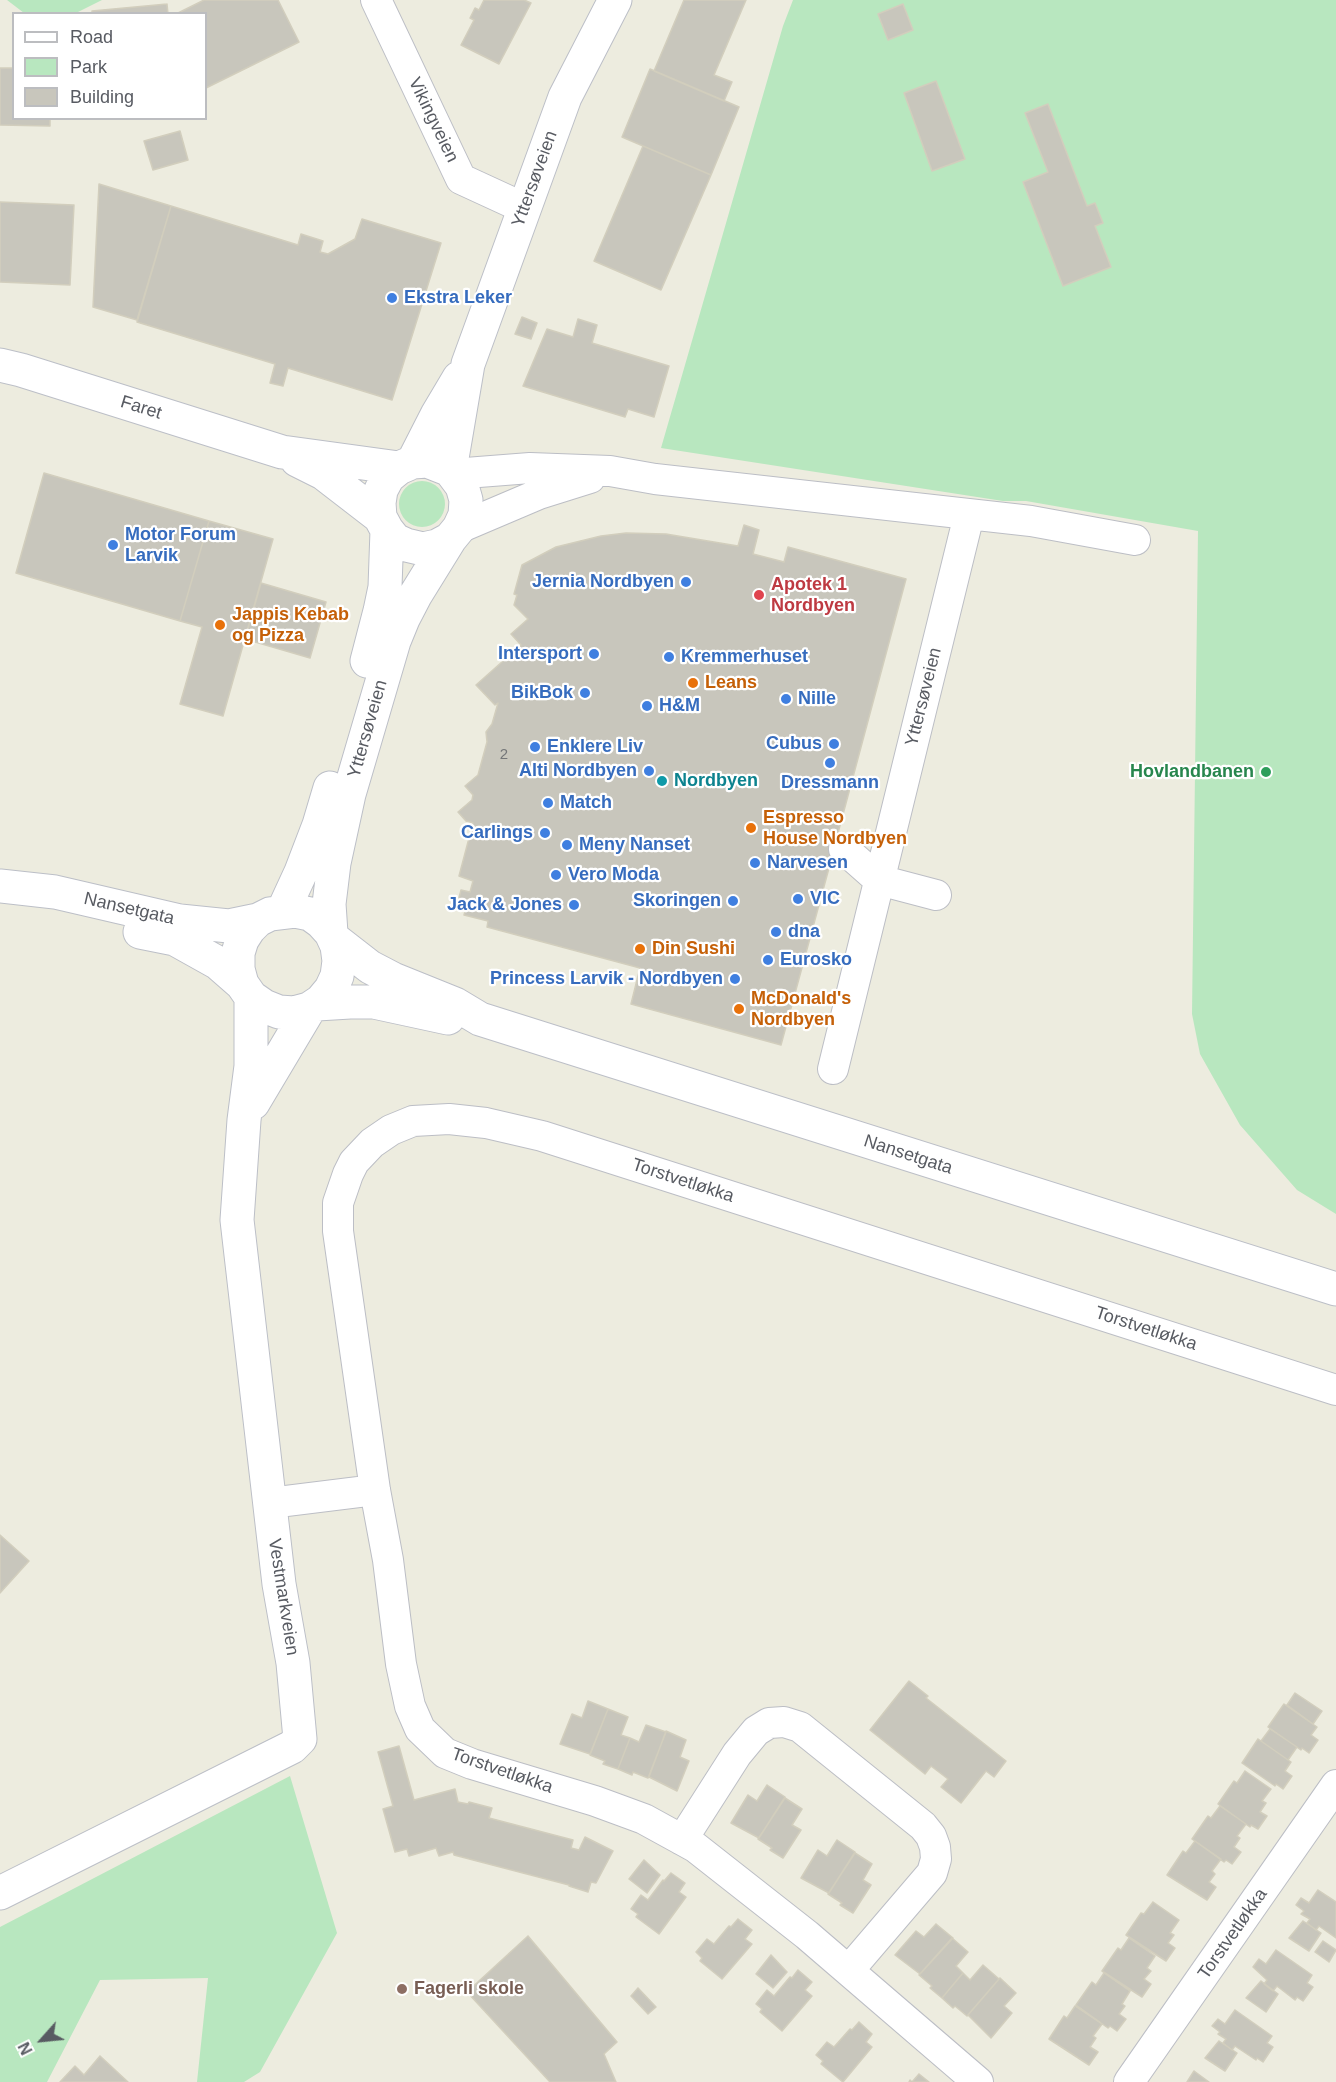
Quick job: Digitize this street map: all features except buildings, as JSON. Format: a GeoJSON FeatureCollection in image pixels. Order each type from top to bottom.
{"type":"FeatureCollection","features":[{"type":"Feature","properties":{"kind":"main road","name":"Yttersøveien"},"geometry":{"type":"LineString","coordinates":[[452,472],[468,364],[565,97],[615,0]]}},
{"type":"Feature","properties":{"kind":"main road","name":"Yttersøveien"},"geometry":{"type":"LineString","coordinates":[[406,465],[468,364]]}},
{"type":"Feature","properties":{"kind":"main road","name":"Faret"},"geometry":{"type":"LineString","coordinates":[[0,365],[282,452],[323,473],[383,523]]}},
{"type":"Feature","properties":{"kind":"main road","name":"Faret"},"geometry":{"type":"LineString","coordinates":[[282,452],[406,465]]}},
{"type":"Feature","properties":{"kind":"main road"},"geometry":{"type":"LineString","coordinates":[[427,461],[452,472],[462,486],[466,500],[465,514],[455,533],[437,546],[423,549],[396,540],[383,523],[379,503],[381,490],[388,477],[406,465],[427,461]]}},
{"type":"Feature","properties":{"kind":"main road","name":"Yttersøveien"},"geometry":{"type":"LineString","coordinates":[[271,916],[302,872],[320,825],[375,632],[384,587],[383,523]]}},
{"type":"Feature","properties":{"kind":"main road","name":"Yttersøveien"},"geometry":{"type":"LineString","coordinates":[[332,936],[329,904],[334,863],[349,794],[394,641],[416,594],[455,533]]}},
{"type":"Feature","properties":{"kind":"main road","name":"Nansetgata"},"geometry":{"type":"LineString","coordinates":[[0,886],[55,892],[180,921],[229,926],[271,916]]}},
{"type":"Feature","properties":{"kind":"main road","name":"Nansetgata"},"geometry":{"type":"LineString","coordinates":[[0,904],[175,939],[218,963],[247,990]]}},
{"type":"Feature","properties":{"kind":"main road"},"geometry":{"type":"LineString","coordinates":[[295,911],[310,914],[332,936],[338,946],[337,976],[332,989],[313,1007],[294,1013],[279,1012],[264,1006],[247,990],[238,969],[238,953],[249,929],[271,916],[295,911]]}},
{"type":"Feature","properties":{"kind":"main road","name":"Nansetgata"},"geometry":{"type":"LineString","coordinates":[[332,936],[352,954],[378,971],[455,1004],[480,1019],[1336,1289]]}},
{"type":"Feature","properties":{"kind":"main road","name":"Vestmarkveien"},"geometry":{"type":"LineString","coordinates":[[0,1893],[292,1747],[300,1739],[293,1663],[279,1584],[237,1220],[244,1120],[251,1066],[247,990]]}},
{"type":"Feature","properties":{"kind":"main road","name":"Nansetgata"},"geometry":{"type":"LineString","coordinates":[[313,1007],[350,1002],[374,1002],[450,1018],[480,1019]]}},
{"type":"Feature","properties":{"kind":"main road","name":"Vestmarkveien"},"geometry":{"type":"LineString","coordinates":[[244,1120],[271,1071],[313,1007]]}},
{"type":"Feature","properties":{"kind":"street","name":"Vikingveien"},"geometry":{"type":"LineString","coordinates":[[376,0],[461,178],[524,208]]}},
{"type":"Feature","properties":{"kind":"street"},"geometry":{"type":"LineString","coordinates":[[452,472],[530,468],[610,471],[655,479],[1031,521],[1135,540]]}},
{"type":"Feature","properties":{"kind":"street"},"geometry":{"type":"LineString","coordinates":[[455,533],[539,494],[610,471]]}},
{"type":"Feature","properties":{"kind":"street","name":"Yttersøveien"},"geometry":{"type":"LineString","coordinates":[[833,1069],[969,515]]}},
{"type":"Feature","properties":{"kind":"street"},"geometry":{"type":"LineString","coordinates":[[844,849],[879,880],[936,895]]}},
{"type":"Feature","properties":{"kind":"street","name":"Torstvetløkka"},"geometry":{"type":"LineString","coordinates":[[978,2082],[849,1970],[695,1847],[644,1819],[595,1801],[472,1764],[446,1753],[420,1729],[410,1706],[401,1664],[388,1560],[375,1490],[338,1231],[338,1203],[354,1162],[372,1143],[391,1130],[412,1121],[439,1118],[486,1123],[542,1136],[1336,1390]]}},
{"type":"Feature","properties":{"kind":"street"},"geometry":{"type":"LineString","coordinates":[[270,1503],[375,1490]]}},
{"type":"Feature","properties":{"kind":"street"},"geometry":{"type":"LineString","coordinates":[[682,1840],[737,1754],[756,1731],[769,1723],[784,1722],[800,1726],[923,1826],[935,1847],[936,1859],[932,1873],[849,1970]]}},
{"type":"Feature","properties":{"kind":"street","name":"Torstvetløkka"},"geometry":{"type":"LineString","coordinates":[[1129,2082],[1336,1785]]}},
{"type":"Feature","properties":{"kind":"green space"},"geometry":{"type":"Polygon","coordinates":[[[7,0],[102,0],[78,12],[23,12],[7,0]]]}},
{"type":"Feature","properties":{"kind":"green space","name":"Hovlandbanen"},"geometry":{"type":"Polygon","coordinates":[[[793,0],[1336,0],[1336,1214],[1297,1190],[1240,1125],[1200,1054],[1192,1014],[1198,531],[1026,501],[1003,501],[661,448],[783,26],[793,0]]]}},
{"type":"Feature","properties":{"kind":"green space"},"geometry":{"type":"Polygon","coordinates":[[[422,481],[438,488],[445,504],[438,520],[422,527],[406,520],[399,504],[406,488],[422,481]]]}},
{"type":"Feature","properties":{"kind":"green space"},"geometry":{"type":"Polygon","coordinates":[[[290,1776],[337,1933],[260,2072],[244,2082],[197,2082],[208,1978],[100,1980],[47,2082],[0,2082],[0,1927],[290,1776]]]}},
{"type":"Feature","properties":{"kind":"place","name":"Ekstra Leker"},"geometry":{"type":"Point","coordinates":[392,298]}},
{"type":"Feature","properties":{"kind":"place","name":"Motor Forum Larvik"},"geometry":{"type":"Point","coordinates":[113,545]}},
{"type":"Feature","properties":{"kind":"place","name":"Jernia Nordbyen"},"geometry":{"type":"Point","coordinates":[686,582]}},
{"type":"Feature","properties":{"kind":"place","name":"Apotek 1 Nordbyen"},"geometry":{"type":"Point","coordinates":[759,595]}},
{"type":"Feature","properties":{"kind":"place","name":"Jappis Kebab og Pizza"},"geometry":{"type":"Point","coordinates":[220,625]}},
{"type":"Feature","properties":{"kind":"place","name":"Intersport"},"geometry":{"type":"Point","coordinates":[594,654]}},
{"type":"Feature","properties":{"kind":"place","name":"Kremmerhuset"},"geometry":{"type":"Point","coordinates":[669,657]}},
{"type":"Feature","properties":{"kind":"place","name":"Leans"},"geometry":{"type":"Point","coordinates":[693,683]}},
{"type":"Feature","properties":{"kind":"place","name":"BikBok"},"geometry":{"type":"Point","coordinates":[585,693]}},
{"type":"Feature","properties":{"kind":"place","name":"Nille"},"geometry":{"type":"Point","coordinates":[786,699]}},
{"type":"Feature","properties":{"kind":"place","name":"H&M"},"geometry":{"type":"Point","coordinates":[647,706]}},
{"type":"Feature","properties":{"kind":"place","name":"Cubus"},"geometry":{"type":"Point","coordinates":[834,744]}},
{"type":"Feature","properties":{"kind":"place","name":"Enklere Liv"},"geometry":{"type":"Point","coordinates":[535,747]}},
{"type":"Feature","properties":{"kind":"place","name":"Dressmann"},"geometry":{"type":"Point","coordinates":[830,763]}},
{"type":"Feature","properties":{"kind":"place","name":"Alti Nordbyen"},"geometry":{"type":"Point","coordinates":[649,771]}},
{"type":"Feature","properties":{"kind":"place","name":"Hovlandbanen"},"geometry":{"type":"Point","coordinates":[1266,772]}},
{"type":"Feature","properties":{"kind":"place","name":"Nordbyen"},"geometry":{"type":"Point","coordinates":[662,781]}},
{"type":"Feature","properties":{"kind":"place","name":"Match"},"geometry":{"type":"Point","coordinates":[548,803]}},
{"type":"Feature","properties":{"kind":"place","name":"Espresso House Nordbyen"},"geometry":{"type":"Point","coordinates":[751,828]}},
{"type":"Feature","properties":{"kind":"place","name":"Carlings"},"geometry":{"type":"Point","coordinates":[545,833]}},
{"type":"Feature","properties":{"kind":"place","name":"Meny Nanset"},"geometry":{"type":"Point","coordinates":[567,845]}},
{"type":"Feature","properties":{"kind":"place","name":"Narvesen"},"geometry":{"type":"Point","coordinates":[755,863]}},
{"type":"Feature","properties":{"kind":"place","name":"Vero Moda"},"geometry":{"type":"Point","coordinates":[556,875]}},
{"type":"Feature","properties":{"kind":"place","name":"VIC"},"geometry":{"type":"Point","coordinates":[798,899]}},
{"type":"Feature","properties":{"kind":"place","name":"Skoringen"},"geometry":{"type":"Point","coordinates":[733,901]}},
{"type":"Feature","properties":{"kind":"place","name":"Jack & Jones"},"geometry":{"type":"Point","coordinates":[574,905]}},
{"type":"Feature","properties":{"kind":"place","name":"dna"},"geometry":{"type":"Point","coordinates":[776,932]}},
{"type":"Feature","properties":{"kind":"place","name":"Din Sushi"},"geometry":{"type":"Point","coordinates":[640,949]}},
{"type":"Feature","properties":{"kind":"place","name":"Eurosko"},"geometry":{"type":"Point","coordinates":[768,960]}},
{"type":"Feature","properties":{"kind":"place","name":"Princess Larvik - Nordbyen"},"geometry":{"type":"Point","coordinates":[735,979]}},
{"type":"Feature","properties":{"kind":"place","name":"McDonald's Nordbyen"},"geometry":{"type":"Point","coordinates":[739,1009]}},
{"type":"Feature","properties":{"kind":"place","name":"Fagerli skole"},"geometry":{"type":"Point","coordinates":[402,1989]}}]}
